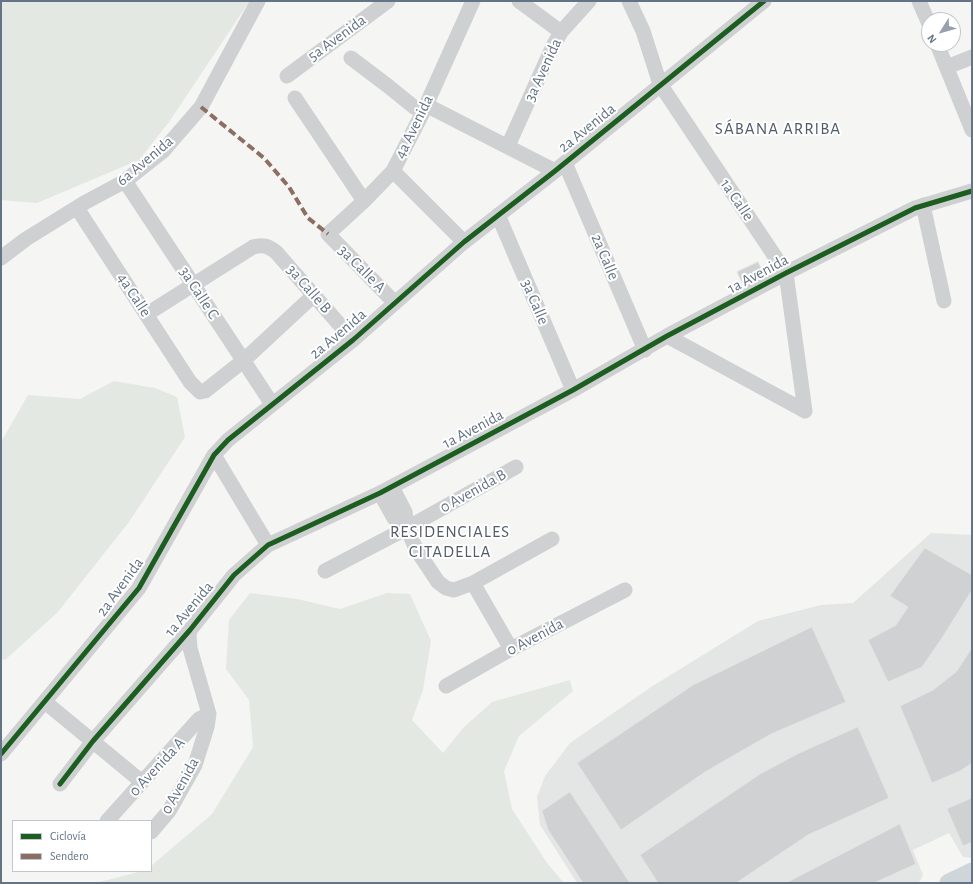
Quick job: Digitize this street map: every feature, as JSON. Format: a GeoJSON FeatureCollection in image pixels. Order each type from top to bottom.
{"type":"FeatureCollection","features":[{"type":"Feature","properties":{"kind":"street","name":"6a Avenida"},"geometry":{"type":"LineString","coordinates":[[1,258],[26,239],[125,181],[163,151],[201,107],[258,1]]}},
{"type":"Feature","properties":{"kind":"street","name":"5a Avenida"},"geometry":{"type":"LineString","coordinates":[[287,76],[388,1]]}},
{"type":"Feature","properties":{"kind":"street","name":"4a Avenida"},"geometry":{"type":"LineString","coordinates":[[328,234],[364,201],[393,171],[424,109],[473,1]]}},
{"type":"Feature","properties":{"kind":"street"},"geometry":{"type":"LineString","coordinates":[[519,1],[561,32]]}},
{"type":"Feature","properties":{"kind":"street","name":"3a Avenida"},"geometry":{"type":"LineString","coordinates":[[508,146],[553,46],[561,32],[589,1]]}},
{"type":"Feature","properties":{"kind":"street","name":"1a Calle"},"geometry":{"type":"LineString","coordinates":[[629,1],[643,31],[660,84],[786,273],[805,412],[667,336]]}},
{"type":"Feature","properties":{"kind":"street","name":"2a Avenida"},"geometry":{"type":"LineString","coordinates":[[3,748],[45,702],[139,588],[214,455],[228,440],[353,340],[464,242],[560,167],[660,84],[764,1]]}},
{"type":"Feature","properties":{"kind":"street"},"geometry":{"type":"LineString","coordinates":[[919,1],[924,12]]}},
{"type":"Feature","properties":{"kind":"street"},"geometry":{"type":"LineString","coordinates":[[940,52],[972,130]]}},
{"type":"Feature","properties":{"kind":"street"},"geometry":{"type":"LineString","coordinates":[[947,68],[972,57]]}},
{"type":"Feature","properties":{"kind":"street"},"geometry":{"type":"LineString","coordinates":[[351,58],[414,107],[424,109],[560,167]]}},
{"type":"Feature","properties":{"kind":"street"},"geometry":{"type":"LineString","coordinates":[[295,98],[364,201]]}},
{"type":"Feature","properties":{"kind":"street","name":"2a Calle"},"geometry":{"type":"LineString","coordinates":[[560,167],[645,350]]}},
{"type":"Feature","properties":{"kind":"street"},"geometry":{"type":"LineString","coordinates":[[393,171],[464,242]]}},
{"type":"Feature","properties":{"kind":"street","name":"3a Calle C"},"geometry":{"type":"LineString","coordinates":[[125,181],[272,404]]}},
{"type":"Feature","properties":{"kind":"street","name":"1a Avenida"},"geometry":{"type":"LineString","coordinates":[[60,784],[93,741],[190,630],[234,575],[268,545],[386,490],[645,350],[667,336],[786,273],[915,208],[972,191]]}},
{"type":"Feature","properties":{"kind":"street"},"geometry":{"type":"LineString","coordinates":[[923,205],[944,301]]}},
{"type":"Feature","properties":{"kind":"street","name":"4a Calle"},"geometry":{"type":"LineString","coordinates":[[78,208],[190,382],[200,392],[204,391],[243,361]]}},
{"type":"Feature","properties":{"kind":"street","name":"3a Calle"},"geometry":{"type":"LineString","coordinates":[[498,215],[572,390]]}},
{"type":"Feature","properties":{"kind":"street","name":"3a Calle A"},"geometry":{"type":"LineString","coordinates":[[328,234],[395,303]]}},
{"type":"Feature","properties":{"kind":"street","name":"3a Calle B"},"geometry":{"type":"LineString","coordinates":[[193,285],[253,247],[261,245],[268,246],[276,252],[353,340]]}},
{"type":"Feature","properties":{"kind":"street"},"geometry":{"type":"LineString","coordinates":[[147,314],[193,285]]}},
{"type":"Feature","properties":{"kind":"street"},"geometry":{"type":"LineString","coordinates":[[243,361],[314,295]]}},
{"type":"Feature","properties":{"kind":"street"},"geometry":{"type":"LineString","coordinates":[[214,455],[268,545]]}},
{"type":"Feature","properties":{"kind":"street","name":"0 Avenida B"},"geometry":{"type":"LineString","coordinates":[[325,571],[407,528],[516,467]]}},
{"type":"Feature","properties":{"kind":"street"},"geometry":{"type":"LineString","coordinates":[[386,490],[394,518],[407,528],[416,549],[438,582],[446,588],[454,590],[473,583],[552,539]]}},
{"type":"Feature","properties":{"kind":"street"},"geometry":{"type":"LineString","coordinates":[[473,583],[511,649]]}},
{"type":"Feature","properties":{"kind":"street","name":"0 Avenida"},"geometry":{"type":"LineString","coordinates":[[446,686],[511,649],[625,590]]}},
{"type":"Feature","properties":{"kind":"street"},"geometry":{"type":"LineString","coordinates":[[190,630],[190,648],[209,714]]}},
{"type":"Feature","properties":{"kind":"street"},"geometry":{"type":"LineString","coordinates":[[45,702],[142,782]]}},
{"type":"Feature","properties":{"kind":"street","name":"0 Avenida"},"geometry":{"type":"LineString","coordinates":[[152,831],[169,811],[195,765],[207,728],[209,714]]}},
{"type":"Feature","properties":{"kind":"street","name":"0 Avenida A"},"geometry":{"type":"LineString","coordinates":[[108,820],[199,720],[209,714]]}},
{"type":"Feature","properties":{"kind":"shaded area"},"geometry":{"type":"Polygon","coordinates":[[[1,1],[249,2],[169,122],[139,160],[37,203],[1,200],[1,1]]]}},
{"type":"Feature","properties":{"kind":"shaded area"},"geometry":{"type":"Polygon","coordinates":[[[114,381],[155,388],[177,397],[185,437],[129,522],[57,613],[5,660],[1,659],[1,442],[28,395],[80,399],[114,381]]]}},
{"type":"Feature","properties":{"kind":"shaded area"},"geometry":{"type":"Polygon","coordinates":[[[931,533],[972,535],[972,858],[963,857],[949,833],[913,850],[923,875],[920,881],[916,883],[577,883],[540,825],[537,797],[545,776],[570,743],[651,687],[758,621],[821,605],[853,603],[931,533]]]}},
{"type":"Feature","properties":{"kind":"shaded area"},"geometry":{"type":"Polygon","coordinates":[[[250,593],[297,599],[340,609],[387,593],[410,594],[431,641],[423,690],[412,720],[443,753],[463,728],[492,702],[570,680],[573,691],[519,736],[504,771],[512,809],[547,863],[564,883],[96,883],[138,872],[152,872],[152,865],[212,814],[253,747],[249,700],[226,669],[229,620],[250,593]]]}},
{"type":"Feature","properties":{"kind":"building"},"geometry":{"type":"Polygon","coordinates":[[[758,262],[764,274],[743,285],[737,272],[758,262]]]}},
{"type":"Feature","properties":{"kind":"building"},"geometry":{"type":"Polygon","coordinates":[[[925,548],[972,575],[972,590],[922,667],[888,682],[868,640],[896,625],[908,607],[890,596],[925,548]]]}},
{"type":"Feature","properties":{"kind":"building"},"geometry":{"type":"Polygon","coordinates":[[[812,627],[846,702],[771,734],[705,772],[621,830],[577,763],[693,685],[812,627]]]}},
{"type":"Feature","properties":{"kind":"building"},"geometry":{"type":"Polygon","coordinates":[[[972,648],[972,763],[960,771],[932,783],[900,706],[933,690],[956,672],[972,648]]]}},
{"type":"Feature","properties":{"kind":"building"},"geometry":{"type":"Polygon","coordinates":[[[858,727],[889,798],[808,835],[736,883],[658,883],[640,855],[760,774],[797,754],[858,727]]]}},
{"type":"Feature","properties":{"kind":"building"},"geometry":{"type":"Polygon","coordinates":[[[570,792],[630,883],[583,883],[548,830],[542,811],[570,792]]]}},
{"type":"Feature","properties":{"kind":"building"},"geometry":{"type":"Polygon","coordinates":[[[972,798],[972,842],[963,846],[947,809],[972,798]]]}},
{"type":"Feature","properties":{"kind":"building"},"geometry":{"type":"Polygon","coordinates":[[[900,824],[916,864],[874,883],[786,883],[900,824]]]}},
{"type":"Feature","properties":{"kind":"waterway"},"geometry":{"type":"LineString","coordinates":[[949,883],[972,872]]}},
{"type":"Feature","properties":{"kind":"marked path"},"geometry":{"type":"LineString","coordinates":[[201,107],[264,158],[289,187],[308,218],[328,234]]}},
{"type":"Feature","properties":{"kind":"cycle path"},"geometry":{"type":"LineString","coordinates":[[1,754],[139,588],[214,455],[228,440],[353,340],[464,242],[555,171],[764,1]]}},
{"type":"Feature","properties":{"kind":"cycle path"},"geometry":{"type":"LineString","coordinates":[[60,784],[93,741],[190,630],[234,575],[268,545],[380,493],[573,390],[667,336],[786,273],[915,208],[972,191]]}},
{"type":"Feature","properties":{"kind":"district","name":"SÁBANA ARRIBA"},"geometry":{"type":"Point","coordinates":[778,129]}},
{"type":"Feature","properties":{"kind":"district","name":"RESIDENCIALES CITADELLA"},"geometry":{"type":"Point","coordinates":[450,542]}}]}
